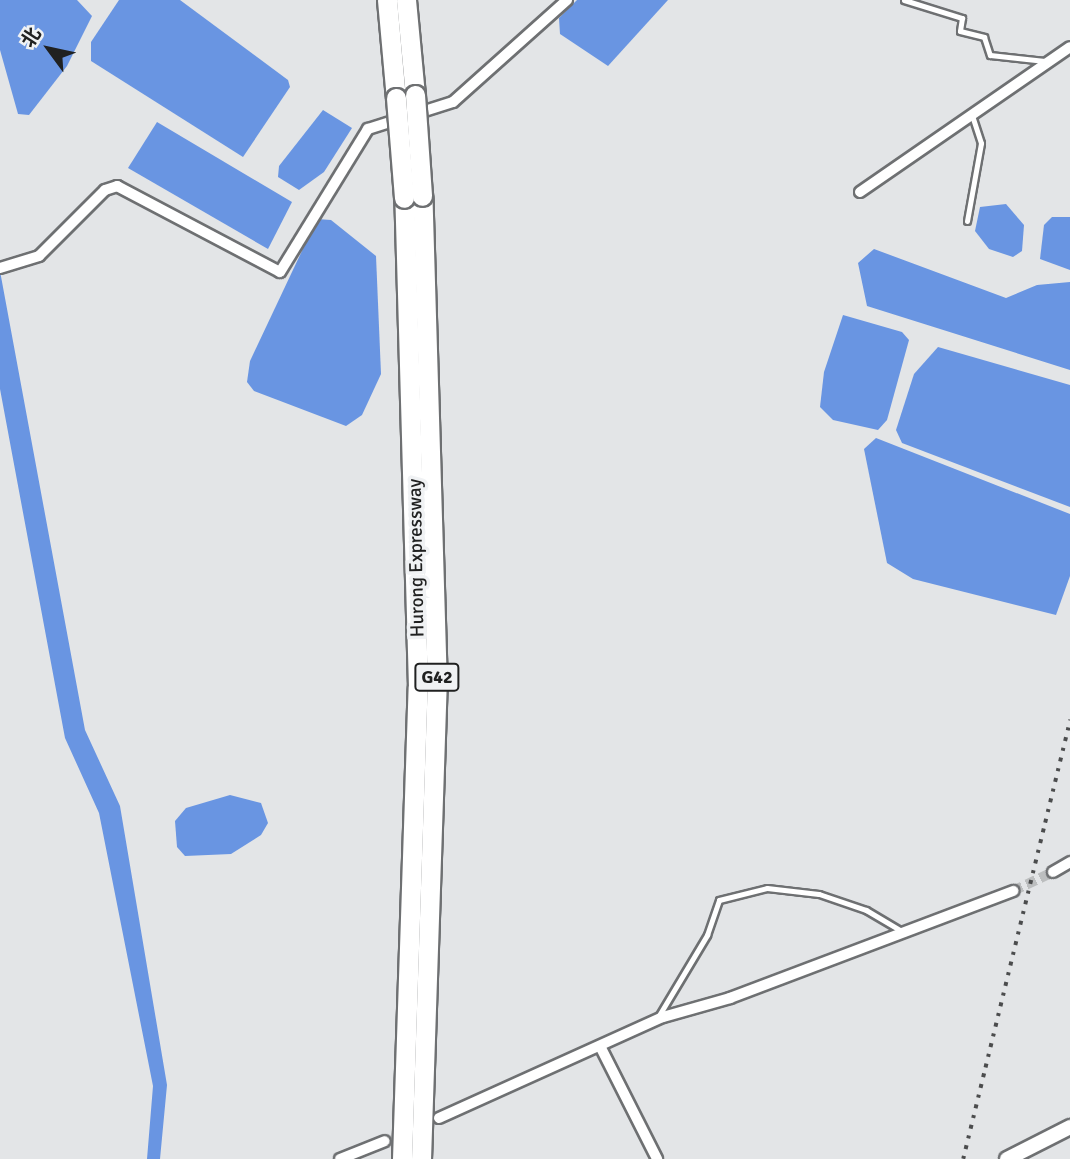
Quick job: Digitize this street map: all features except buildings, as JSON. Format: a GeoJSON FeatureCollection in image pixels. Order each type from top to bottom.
{"type":"FeatureCollection","features":[{"type":"Feature","properties":{"kind":"highway","name":"Hurong Expressway"},"geometry":{"type":"LineString","coordinates":[[387,0],[405,97]]}},
{"type":"Feature","properties":{"kind":"highway","name":"Hurong Expressway"},"geometry":{"type":"LineString","coordinates":[[406,0],[405,97],[413,197],[437,687],[421,1159]]}},
{"type":"Feature","properties":{"kind":"highway","name":"Hurong Expressway"},"geometry":{"type":"LineString","coordinates":[[402,1159],[418,687],[413,197]]}},
{"type":"Feature","properties":{"kind":"main road"},"geometry":{"type":"LineString","coordinates":[[1007,1159],[1070,1127]]}},
{"type":"Feature","properties":{"kind":"street"},"geometry":{"type":"LineString","coordinates":[[0,268],[39,256],[105,190],[117,186],[280,272],[368,129],[453,102],[567,0]]}},
{"type":"Feature","properties":{"kind":"street"},"geometry":{"type":"LineString","coordinates":[[860,192],[1070,47]]}},
{"type":"Feature","properties":{"kind":"street"},"geometry":{"type":"LineString","coordinates":[[1052,872],[1070,862]]}},
{"type":"Feature","properties":{"kind":"street"},"geometry":{"type":"LineString","coordinates":[[439,1118],[657,1020],[1013,891]]}},
{"type":"Feature","properties":{"kind":"street"},"geometry":{"type":"LineString","coordinates":[[600,1046],[657,1159]]}},
{"type":"Feature","properties":{"kind":"street"},"geometry":{"type":"LineString","coordinates":[[340,1159],[385,1141]]}},
{"type":"Feature","properties":{"kind":"lane"},"geometry":{"type":"LineString","coordinates":[[904,0],[962,18],[960,31],[984,37],[990,55],[1049,62]]}},
{"type":"Feature","properties":{"kind":"lane"},"geometry":{"type":"LineString","coordinates":[[967,221],[981,143],[972,115]]}},
{"type":"Feature","properties":{"kind":"lane"},"geometry":{"type":"LineString","coordinates":[[657,1020],[707,935],[719,900],[767,888],[819,894],[866,910],[903,933]]}},
{"type":"Feature","properties":{"kind":"water"},"geometry":{"type":"Polygon","coordinates":[[[0,0],[77,0],[92,16],[67,66],[29,115],[18,114],[0,50],[0,0]]]}},
{"type":"Feature","properties":{"kind":"water"},"geometry":{"type":"Polygon","coordinates":[[[119,0],[180,0],[288,80],[290,87],[243,157],[91,61],[91,42],[119,0]]]}},
{"type":"Feature","properties":{"kind":"water"},"geometry":{"type":"Polygon","coordinates":[[[577,0],[668,0],[608,66],[560,34],[559,18],[577,0]]]}},
{"type":"Feature","properties":{"kind":"water"},"geometry":{"type":"Polygon","coordinates":[[[323,110],[352,128],[324,172],[299,190],[278,177],[279,166],[323,110]]]}},
{"type":"Feature","properties":{"kind":"water"},"geometry":{"type":"Polygon","coordinates":[[[157,122],[292,202],[268,249],[128,168],[157,122]]]}},
{"type":"Feature","properties":{"kind":"water"},"geometry":{"type":"Polygon","coordinates":[[[1006,204],[1024,225],[1022,251],[1013,257],[989,249],[975,231],[980,207],[1006,204]]]}},
{"type":"Feature","properties":{"kind":"water"},"geometry":{"type":"Polygon","coordinates":[[[1052,217],[1070,217],[1070,270],[1040,259],[1044,225],[1052,217]]]}},
{"type":"Feature","properties":{"kind":"water"},"geometry":{"type":"Polygon","coordinates":[[[317,219],[331,220],[376,256],[381,374],[362,415],[346,426],[254,391],[247,382],[250,361],[317,219]]]}},
{"type":"Feature","properties":{"kind":"water"},"geometry":{"type":"Polygon","coordinates":[[[874,249],[1006,298],[1037,285],[1070,282],[1070,370],[867,306],[858,263],[874,249]]]}},
{"type":"Feature","properties":{"kind":"water"},"geometry":{"type":"Polygon","coordinates":[[[0,271],[85,730],[120,806],[167,1085],[160,1159],[147,1159],[153,1086],[99,813],[65,738],[0,389],[0,271]]]}},
{"type":"Feature","properties":{"kind":"water"},"geometry":{"type":"Polygon","coordinates":[[[843,315],[902,332],[909,340],[887,420],[878,430],[833,420],[820,407],[824,372],[843,315]]]}},
{"type":"Feature","properties":{"kind":"water"},"geometry":{"type":"Polygon","coordinates":[[[938,347],[1070,385],[1070,507],[902,443],[896,430],[914,374],[938,347]]]}},
{"type":"Feature","properties":{"kind":"water"},"geometry":{"type":"Polygon","coordinates":[[[876,438],[1070,514],[1070,576],[1056,615],[913,579],[887,563],[864,449],[876,438]]]}},
{"type":"Feature","properties":{"kind":"water"},"geometry":{"type":"Polygon","coordinates":[[[230,795],[261,803],[268,823],[261,835],[231,854],[185,856],[177,847],[175,821],[186,808],[230,795]]]}},
{"type":"Feature","properties":{"kind":"tunnel"},"geometry":{"type":"LineString","coordinates":[[1013,891],[1053,872]]}},
{"type":"Feature","properties":{"kind":"railway"},"geometry":{"type":"LineString","coordinates":[[963,1159],[1070,720]]}}]}
